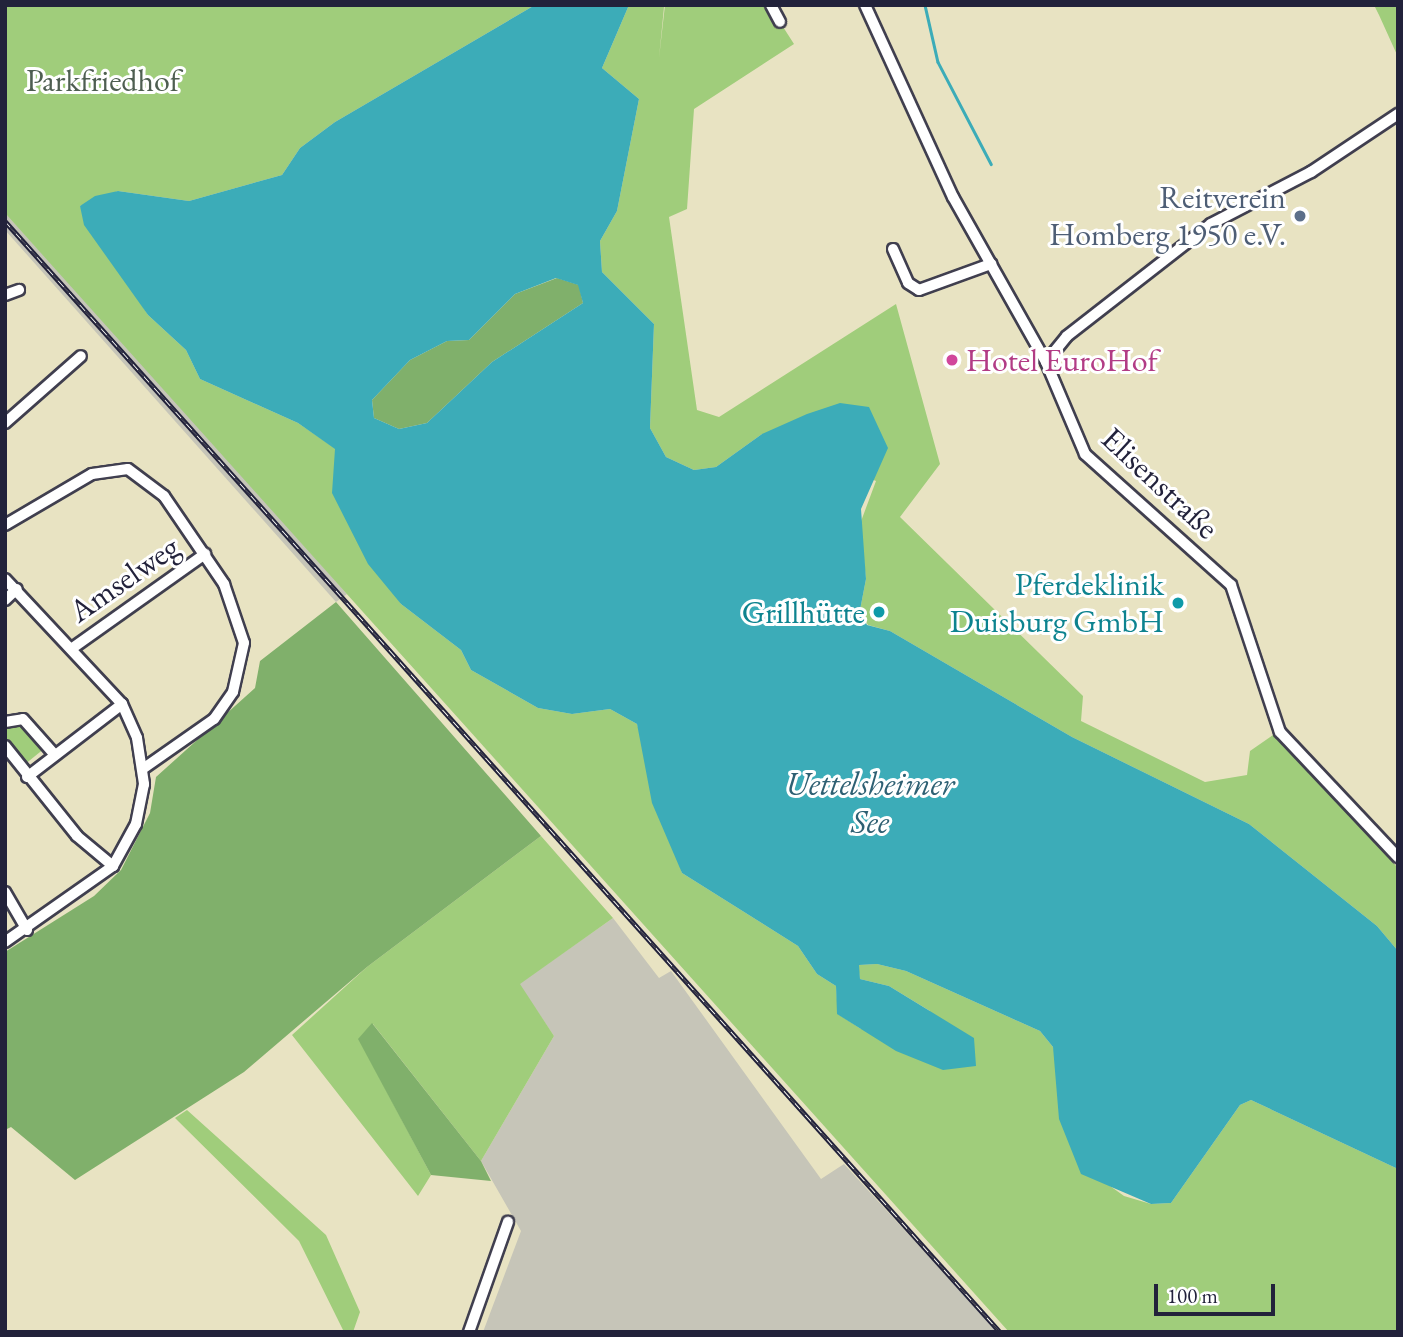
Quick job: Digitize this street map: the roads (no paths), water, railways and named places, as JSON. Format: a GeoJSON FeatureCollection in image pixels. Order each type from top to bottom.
{"type":"FeatureCollection","features":[{"type":"Feature","properties":{"kind":"street"},"geometry":{"type":"LineString","coordinates":[[771,5],[780,22]]}},
{"type":"Feature","properties":{"kind":"street","name":"Elisenstraße"},"geometry":{"type":"LineString","coordinates":[[864,5],[991,264],[1046,362],[1085,454],[1231,585],[1280,732],[1342,805],[1398,857]]}},
{"type":"Feature","properties":{"kind":"street"},"geometry":{"type":"LineString","coordinates":[[1046,362],[1067,336],[1211,224],[1311,172],[1398,114]]}},
{"type":"Feature","properties":{"kind":"street"},"geometry":{"type":"LineString","coordinates":[[892,249],[908,283],[919,290],[991,264]]}},
{"type":"Feature","properties":{"kind":"street"},"geometry":{"type":"LineString","coordinates":[[5,295],[19,290]]}},
{"type":"Feature","properties":{"kind":"street"},"geometry":{"type":"LineString","coordinates":[[5,423],[81,356]]}},
{"type":"Feature","properties":{"kind":"street"},"geometry":{"type":"LineString","coordinates":[[5,525],[80,480],[117,467],[138,474],[164,496],[205,555],[241,623],[240,674],[214,719],[144,768]]}},
{"type":"Feature","properties":{"kind":"street","name":"Amselweg"},"geometry":{"type":"LineString","coordinates":[[74,647],[205,555]]}},
{"type":"Feature","properties":{"kind":"street"},"geometry":{"type":"LineString","coordinates":[[5,579],[74,647],[122,704],[144,768],[141,809],[113,866],[5,942]]}},
{"type":"Feature","properties":{"kind":"street"},"geometry":{"type":"LineString","coordinates":[[5,600],[17,589]]}},
{"type":"Feature","properties":{"kind":"street"},"geometry":{"type":"LineString","coordinates":[[27,777],[122,704]]}},
{"type":"Feature","properties":{"kind":"street"},"geometry":{"type":"LineString","coordinates":[[5,722],[23,719],[55,755]]}},
{"type":"Feature","properties":{"kind":"street"},"geometry":{"type":"LineString","coordinates":[[5,746],[27,777],[77,836],[113,866]]}},
{"type":"Feature","properties":{"kind":"street"},"geometry":{"type":"LineString","coordinates":[[5,892],[27,929]]}},
{"type":"Feature","properties":{"kind":"street"},"geometry":{"type":"LineString","coordinates":[[469,1332],[508,1222]]}},
{"type":"Feature","properties":{"kind":"water","name":"Uettelsheimer See"},"geometry":{"type":"Polygon","coordinates":[[[535,5],[629,5],[602,68],[639,99],[617,211],[600,241],[602,272],[654,324],[650,428],[666,457],[694,470],[716,467],[762,434],[807,414],[840,403],[869,407],[888,448],[861,509],[866,579],[860,610],[867,625],[890,631],[1072,737],[1249,824],[1377,926],[1398,951],[1398,1169],[1251,1100],[1240,1105],[1171,1203],[1151,1204],[1081,1174],[1059,1119],[1053,1047],[1040,1031],[906,971],[877,964],[859,965],[860,979],[889,986],[974,1038],[976,1066],[943,1070],[896,1051],[837,1014],[836,986],[817,974],[798,946],[682,873],[652,803],[637,724],[610,709],[572,714],[538,708],[471,670],[461,650],[401,604],[368,564],[332,493],[335,449],[298,423],[200,379],[186,350],[148,315],[84,225],[80,206],[95,196],[118,191],[189,201],[282,175],[300,148],[335,122],[535,5]],[[556,278],[515,294],[469,340],[447,341],[410,360],[372,400],[374,418],[399,429],[427,423],[492,362],[583,303],[578,285],[556,278]]]}},
{"type":"Feature","properties":{"kind":"waterway"},"geometry":{"type":"LineString","coordinates":[[925,5],[938,62],[991,164]]}},
{"type":"Feature","properties":{"kind":"railway"},"geometry":{"type":"LineString","coordinates":[[5,221],[1000,1332]]}},
{"type":"Feature","properties":{"kind":"place","name":"Reitverein Homberg 1950 e.V."},"geometry":{"type":"Point","coordinates":[1300,216]}},
{"type":"Feature","properties":{"kind":"place","name":"Hotel EuroHof"},"geometry":{"type":"Point","coordinates":[952,360]}},
{"type":"Feature","properties":{"kind":"place","name":"Pferdeklinik Duisburg GmbH"},"geometry":{"type":"Point","coordinates":[1178,603]}},
{"type":"Feature","properties":{"kind":"place","name":"Grillhütte"},"geometry":{"type":"Point","coordinates":[879,612]}},
{"type":"Feature","properties":{"kind":"park label","name":"Parkfriedhof"},"geometry":{"type":"Point","coordinates":[103,80]}}]}
